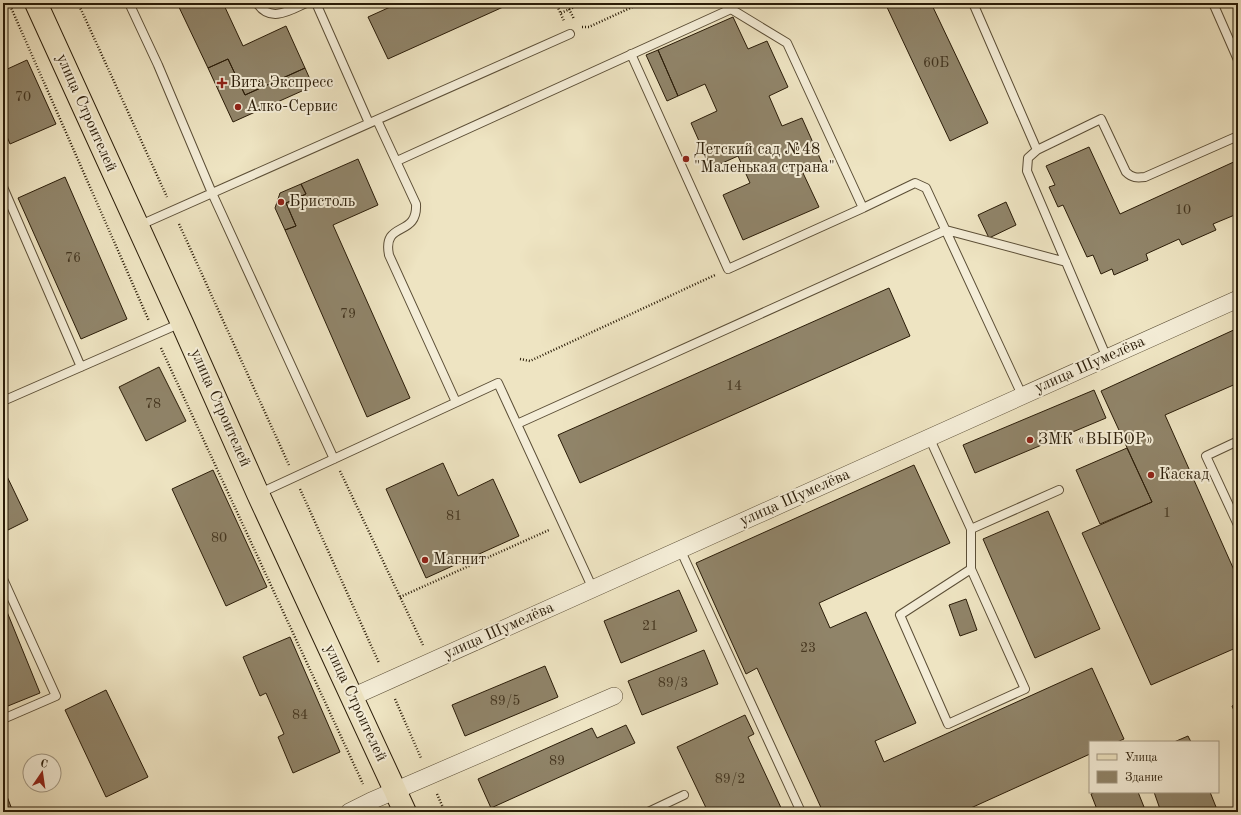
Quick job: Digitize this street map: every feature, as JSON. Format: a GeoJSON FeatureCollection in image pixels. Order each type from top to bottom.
{"type":"FeatureCollection","features":[{"type":"Feature","properties":{"kind":"main road","name":"улица Строителей"},"geometry":{"type":"LineString","coordinates":[[36,3],[258,494],[405,812]]}},
{"type":"Feature","properties":{"kind":"street","name":"улица Шумелёва"},"geometry":{"type":"LineString","coordinates":[[352,697],[929,437],[1237,302]]}},
{"type":"Feature","properties":{"kind":"street"},"geometry":{"type":"LineString","coordinates":[[349,812],[395,790],[614,696]]}},
{"type":"Feature","properties":{"kind":"lane"},"geometry":{"type":"LineString","coordinates":[[129,3],[158,65],[212,193],[334,459]]}},
{"type":"Feature","properties":{"kind":"lane"},"geometry":{"type":"LineString","coordinates":[[257,3],[262,10],[274,14],[287,12],[306,3]]}},
{"type":"Feature","properties":{"kind":"lane"},"geometry":{"type":"LineString","coordinates":[[316,3],[373,121],[397,162],[416,204],[415,219],[409,225],[394,233],[388,240],[387,246],[389,255],[456,402]]}},
{"type":"Feature","properties":{"kind":"lane"},"geometry":{"type":"LineString","coordinates":[[973,3],[1037,150]]}},
{"type":"Feature","properties":{"kind":"lane"},"geometry":{"type":"LineString","coordinates":[[1213,3],[1238,60]]}},
{"type":"Feature","properties":{"kind":"lane"},"geometry":{"type":"LineString","coordinates":[[397,162],[731,9],[787,43],[863,208]]}},
{"type":"Feature","properties":{"kind":"lane"},"geometry":{"type":"LineString","coordinates":[[137,226],[570,34]]}},
{"type":"Feature","properties":{"kind":"lane"},"geometry":{"type":"LineString","coordinates":[[631,54],[728,269],[915,183],[926,188],[1022,396]]}},
{"type":"Feature","properties":{"kind":"lane"},"geometry":{"type":"LineString","coordinates":[[1107,358],[1027,172],[1028,158],[1037,150],[1102,119],[1126,172],[1132,177],[1138,178],[1145,177],[1238,136]]}},
{"type":"Feature","properties":{"kind":"lane"},"geometry":{"type":"LineString","coordinates":[[3,187],[81,367]]}},
{"type":"Feature","properties":{"kind":"lane"},"geometry":{"type":"LineString","coordinates":[[517,424],[946,230],[1066,262]]}},
{"type":"Feature","properties":{"kind":"lane"},"geometry":{"type":"LineString","coordinates":[[3,401],[182,323]]}},
{"type":"Feature","properties":{"kind":"lane"},"geometry":{"type":"LineString","coordinates":[[258,494],[498,383],[593,588]]}},
{"type":"Feature","properties":{"kind":"lane"},"geometry":{"type":"LineString","coordinates":[[929,437],[971,529],[971,569],[1025,689],[948,724],[900,615],[971,569]]}},
{"type":"Feature","properties":{"kind":"lane"},"geometry":{"type":"LineString","coordinates":[[1238,441],[1206,456],[1238,525]]}},
{"type":"Feature","properties":{"kind":"lane"},"geometry":{"type":"LineString","coordinates":[[971,529],[1059,490]]}},
{"type":"Feature","properties":{"kind":"lane"},"geometry":{"type":"LineString","coordinates":[[680,550],[801,812]]}},
{"type":"Feature","properties":{"kind":"lane"},"geometry":{"type":"LineString","coordinates":[[3,579],[56,696],[3,719]]}},
{"type":"Feature","properties":{"kind":"lane"},"geometry":{"type":"LineString","coordinates":[[648,812],[684,795]]}},
{"type":"Feature","properties":{"kind":"path"},"geometry":{"type":"LineString","coordinates":[[9,3],[155,335],[371,801]]}},
{"type":"Feature","properties":{"kind":"path"},"geometry":{"type":"LineString","coordinates":[[78,3],[387,681],[445,812]]}},
{"type":"Feature","properties":{"kind":"path"},"geometry":{"type":"LineString","coordinates":[[556,3],[570,34]]}},
{"type":"Feature","properties":{"kind":"path"},"geometry":{"type":"LineString","coordinates":[[561,13],[583,3]]}},
{"type":"Feature","properties":{"kind":"path"},"geometry":{"type":"LineString","coordinates":[[569,9],[577,25],[582,27],[589,26],[640,3]]}},
{"type":"Feature","properties":{"kind":"path"},"geometry":{"type":"LineString","coordinates":[[520,359],[530,361],[728,269]]}},
{"type":"Feature","properties":{"kind":"path"},"geometry":{"type":"LineString","coordinates":[[334,459],[431,661]]}},
{"type":"Feature","properties":{"kind":"path"},"geometry":{"type":"LineString","coordinates":[[400,597],[563,523]]}},
{"type":"Feature","properties":{"kind":"building"},"geometry":{"type":"Polygon","coordinates":[[[177,3],[223,3],[243,46],[286,26],[305,68],[245,95],[228,59],[208,68],[177,3]]]}},
{"type":"Feature","properties":{"kind":"building"},"geometry":{"type":"Polygon","coordinates":[[[399,3],[512,3],[388,59],[368,17],[399,3]]]}},
{"type":"Feature","properties":{"kind":"building"},"geometry":{"type":"Polygon","coordinates":[[[885,3],[931,3],[988,123],[950,141],[885,3]]]}},
{"type":"Feature","properties":{"kind":"building"},"geometry":{"type":"Polygon","coordinates":[[[733,17],[748,49],[767,41],[788,87],[769,96],[782,126],[802,118],[823,165],[803,173],[819,207],[743,240],[723,195],[750,183],[738,156],[711,168],[691,123],[717,111],[705,84],[678,96],[658,50],[733,17]]]}},
{"type":"Feature","properties":{"kind":"building"},"geometry":{"type":"Polygon","coordinates":[[[658,50],[678,96],[667,101],[646,55],[658,50]]]}},
{"type":"Feature","properties":{"kind":"building"},"geometry":{"type":"Polygon","coordinates":[[[228,59],[245,95],[305,68],[313,86],[233,122],[208,68],[228,59]]]}},
{"type":"Feature","properties":{"kind":"building"},"geometry":{"type":"Polygon","coordinates":[[[27,60],[56,124],[10,144],[3,127],[3,71],[27,60]]]}},
{"type":"Feature","properties":{"kind":"building"},"geometry":{"type":"Polygon","coordinates":[[[1089,147],[1120,214],[1238,160],[1238,216],[1237,214],[1213,224],[1216,230],[1182,245],[1179,239],[1146,254],[1148,260],[1114,275],[1112,269],[1101,274],[1093,255],[1087,257],[1063,205],[1058,207],[1049,187],[1055,185],[1046,166],[1089,147]]]}},
{"type":"Feature","properties":{"kind":"building"},"geometry":{"type":"Polygon","coordinates":[[[358,159],[378,205],[333,225],[410,398],[367,417],[285,230],[296,226],[286,203],[306,194],[301,184],[358,159]]]}},
{"type":"Feature","properties":{"kind":"building"},"geometry":{"type":"Polygon","coordinates":[[[65,177],[127,319],[81,339],[18,198],[65,177]]]}},
{"type":"Feature","properties":{"kind":"building"},"geometry":{"type":"Polygon","coordinates":[[[301,184],[306,194],[286,203],[296,226],[285,230],[275,208],[280,193],[301,184]]]}},
{"type":"Feature","properties":{"kind":"building"},"geometry":{"type":"Polygon","coordinates":[[[1006,202],[1016,225],[989,238],[978,215],[1006,202]]]}},
{"type":"Feature","properties":{"kind":"building"},"geometry":{"type":"Polygon","coordinates":[[[889,288],[910,336],[580,483],[558,435],[889,288]]]}},
{"type":"Feature","properties":{"kind":"building"},"geometry":{"type":"Polygon","coordinates":[[[1238,328],[1238,383],[1165,415],[1238,579],[1238,647],[1151,685],[1082,533],[1152,502],[1101,391],[1238,328]]]}},
{"type":"Feature","properties":{"kind":"building"},"geometry":{"type":"Polygon","coordinates":[[[159,367],[186,421],[146,441],[119,387],[159,367]]]}},
{"type":"Feature","properties":{"kind":"building"},"geometry":{"type":"Polygon","coordinates":[[[1094,390],[1106,418],[975,473],[963,445],[1094,390]]]}},
{"type":"Feature","properties":{"kind":"building"},"geometry":{"type":"Polygon","coordinates":[[[1127,448],[1152,502],[1100,524],[1076,470],[1127,448]]]}},
{"type":"Feature","properties":{"kind":"building"},"geometry":{"type":"Polygon","coordinates":[[[443,463],[458,496],[493,479],[519,536],[426,578],[386,489],[443,463]]]}},
{"type":"Feature","properties":{"kind":"building"},"geometry":{"type":"Polygon","coordinates":[[[914,465],[950,543],[819,603],[830,628],[866,612],[916,723],[875,741],[884,762],[1092,668],[1124,739],[1119,741],[1089,741],[1089,754],[962,812],[823,812],[757,668],[746,674],[696,563],[914,465]]]}},
{"type":"Feature","properties":{"kind":"building"},"geometry":{"type":"Polygon","coordinates":[[[3,468],[28,520],[4,532],[3,530],[3,468]]]}},
{"type":"Feature","properties":{"kind":"building"},"geometry":{"type":"Polygon","coordinates":[[[213,470],[267,587],[226,606],[172,489],[213,470]]]}},
{"type":"Feature","properties":{"kind":"building"},"geometry":{"type":"Polygon","coordinates":[[[1048,511],[1100,629],[1035,658],[983,539],[1048,511]]]}},
{"type":"Feature","properties":{"kind":"building"},"geometry":{"type":"Polygon","coordinates":[[[679,590],[697,631],[621,663],[604,621],[679,590]]]}},
{"type":"Feature","properties":{"kind":"building"},"geometry":{"type":"Polygon","coordinates":[[[966,599],[977,630],[960,636],[949,605],[966,599]]]}},
{"type":"Feature","properties":{"kind":"building"},"geometry":{"type":"Polygon","coordinates":[[[3,602],[40,693],[3,708],[3,602]]]}},
{"type":"Feature","properties":{"kind":"building"},"geometry":{"type":"Polygon","coordinates":[[[290,637],[340,752],[293,773],[278,737],[284,734],[266,693],[260,696],[243,657],[290,637]]]}},
{"type":"Feature","properties":{"kind":"building"},"geometry":{"type":"Polygon","coordinates":[[[704,650],[718,684],[642,715],[628,681],[704,650]]]}},
{"type":"Feature","properties":{"kind":"building"},"geometry":{"type":"Polygon","coordinates":[[[545,666],[558,697],[465,736],[452,705],[545,666]]]}},
{"type":"Feature","properties":{"kind":"building"},"geometry":{"type":"Polygon","coordinates":[[[106,690],[148,777],[106,797],[65,710],[106,690]]]}},
{"type":"Feature","properties":{"kind":"building"},"geometry":{"type":"Polygon","coordinates":[[[1238,703],[1238,720],[1232,706],[1238,703]]]}},
{"type":"Feature","properties":{"kind":"building"},"geometry":{"type":"Polygon","coordinates":[[[745,715],[754,734],[748,737],[783,812],[708,812],[677,747],[745,715]]]}},
{"type":"Feature","properties":{"kind":"building"},"geometry":{"type":"Polygon","coordinates":[[[626,725],[635,743],[491,808],[478,779],[592,728],[597,738],[626,725]]]}},
{"type":"Feature","properties":{"kind":"building"},"geometry":{"type":"Polygon","coordinates":[[[1188,736],[1190,741],[1176,741],[1188,736]]]}},
{"type":"Feature","properties":{"kind":"building"},"geometry":{"type":"Polygon","coordinates":[[[3,786],[13,812],[3,812],[3,786]]]}},
{"type":"Feature","properties":{"kind":"building"},"geometry":{"type":"Polygon","coordinates":[[[1138,793],[1146,812],[1098,812],[1091,794],[1138,793]]]}},
{"type":"Feature","properties":{"kind":"building"},"geometry":{"type":"Polygon","coordinates":[[[1154,793],[1210,793],[1218,812],[1161,812],[1154,793]]]}},
{"type":"Feature","properties":{"kind":"place","name":"Вита Экспресс"},"geometry":{"type":"Point","coordinates":[222,83]}},
{"type":"Feature","properties":{"kind":"place","name":"Алко-Сервис"},"geometry":{"type":"Point","coordinates":[238,107]}},
{"type":"Feature","properties":{"kind":"place","name":"Детский сад №48 \"Маленькая страна\""},"geometry":{"type":"Point","coordinates":[686,159]}},
{"type":"Feature","properties":{"kind":"place","name":"Бристоль"},"geometry":{"type":"Point","coordinates":[281,202]}},
{"type":"Feature","properties":{"kind":"place","name":"ЗМК «ВЫБОР»"},"geometry":{"type":"Point","coordinates":[1030,440]}},
{"type":"Feature","properties":{"kind":"place","name":"Каскад"},"geometry":{"type":"Point","coordinates":[1151,475]}},
{"type":"Feature","properties":{"kind":"place","name":"Магнит"},"geometry":{"type":"Point","coordinates":[425,560]}}]}
